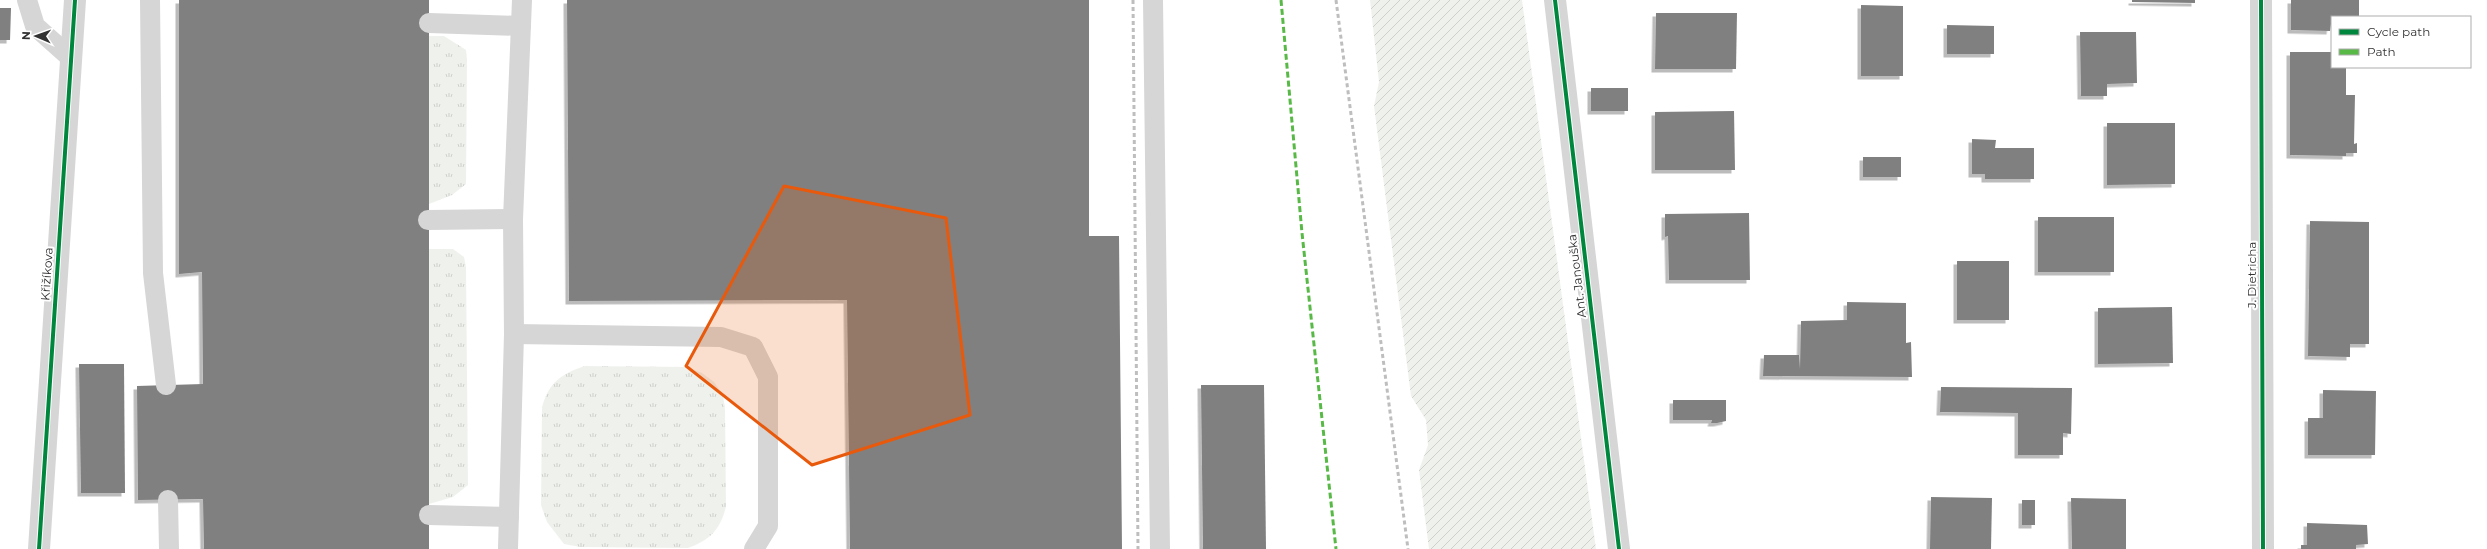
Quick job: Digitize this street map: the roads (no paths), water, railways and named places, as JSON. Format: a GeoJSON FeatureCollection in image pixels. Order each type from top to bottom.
{"type":"FeatureCollection","features":[{"type":"Feature","properties":{"kind":"street","name":"Křižíkova"},"geometry":{"type":"LineString","coordinates":[[39,549],[75,0]]}},
{"type":"Feature","properties":{"kind":"street","name":"Ant. Janouška"},"geometry":{"type":"LineString","coordinates":[[1555,0],[1619,549]]}},
{"type":"Feature","properties":{"kind":"street","name":"J. Dietricha"},"geometry":{"type":"LineString","coordinates":[[2260,0],[2263,549]]}},
{"type":"Feature","properties":{"kind":"lane"},"geometry":{"type":"LineString","coordinates":[[27,0],[35,26],[72,58]]}},
{"type":"Feature","properties":{"kind":"lane"},"geometry":{"type":"LineString","coordinates":[[150,0],[153,273],[166,385]]}},
{"type":"Feature","properties":{"kind":"lane"},"geometry":{"type":"LineString","coordinates":[[508,549],[514,334],[513,219],[522,0]]}},
{"type":"Feature","properties":{"kind":"lane"},"geometry":{"type":"LineString","coordinates":[[1153,0],[1160,549]]}},
{"type":"Feature","properties":{"kind":"lane"},"geometry":{"type":"LineString","coordinates":[[429,23],[521,26]]}},
{"type":"Feature","properties":{"kind":"lane"},"geometry":{"type":"LineString","coordinates":[[428,220],[513,219]]}},
{"type":"Feature","properties":{"kind":"lane"},"geometry":{"type":"LineString","coordinates":[[514,334],[721,336],[753,347],[768,377],[768,526],[754,549]]}},
{"type":"Feature","properties":{"kind":"lane"},"geometry":{"type":"LineString","coordinates":[[168,500],[169,549]]}},
{"type":"Feature","properties":{"kind":"lane"},"geometry":{"type":"LineString","coordinates":[[429,514],[509,517]]}},
{"type":"Feature","properties":{"kind":"railway"},"geometry":{"type":"LineString","coordinates":[[1133,0],[1138,549]]}},
{"type":"Feature","properties":{"kind":"railway"},"geometry":{"type":"LineString","coordinates":[[1336,0],[1408,549]]}}]}
